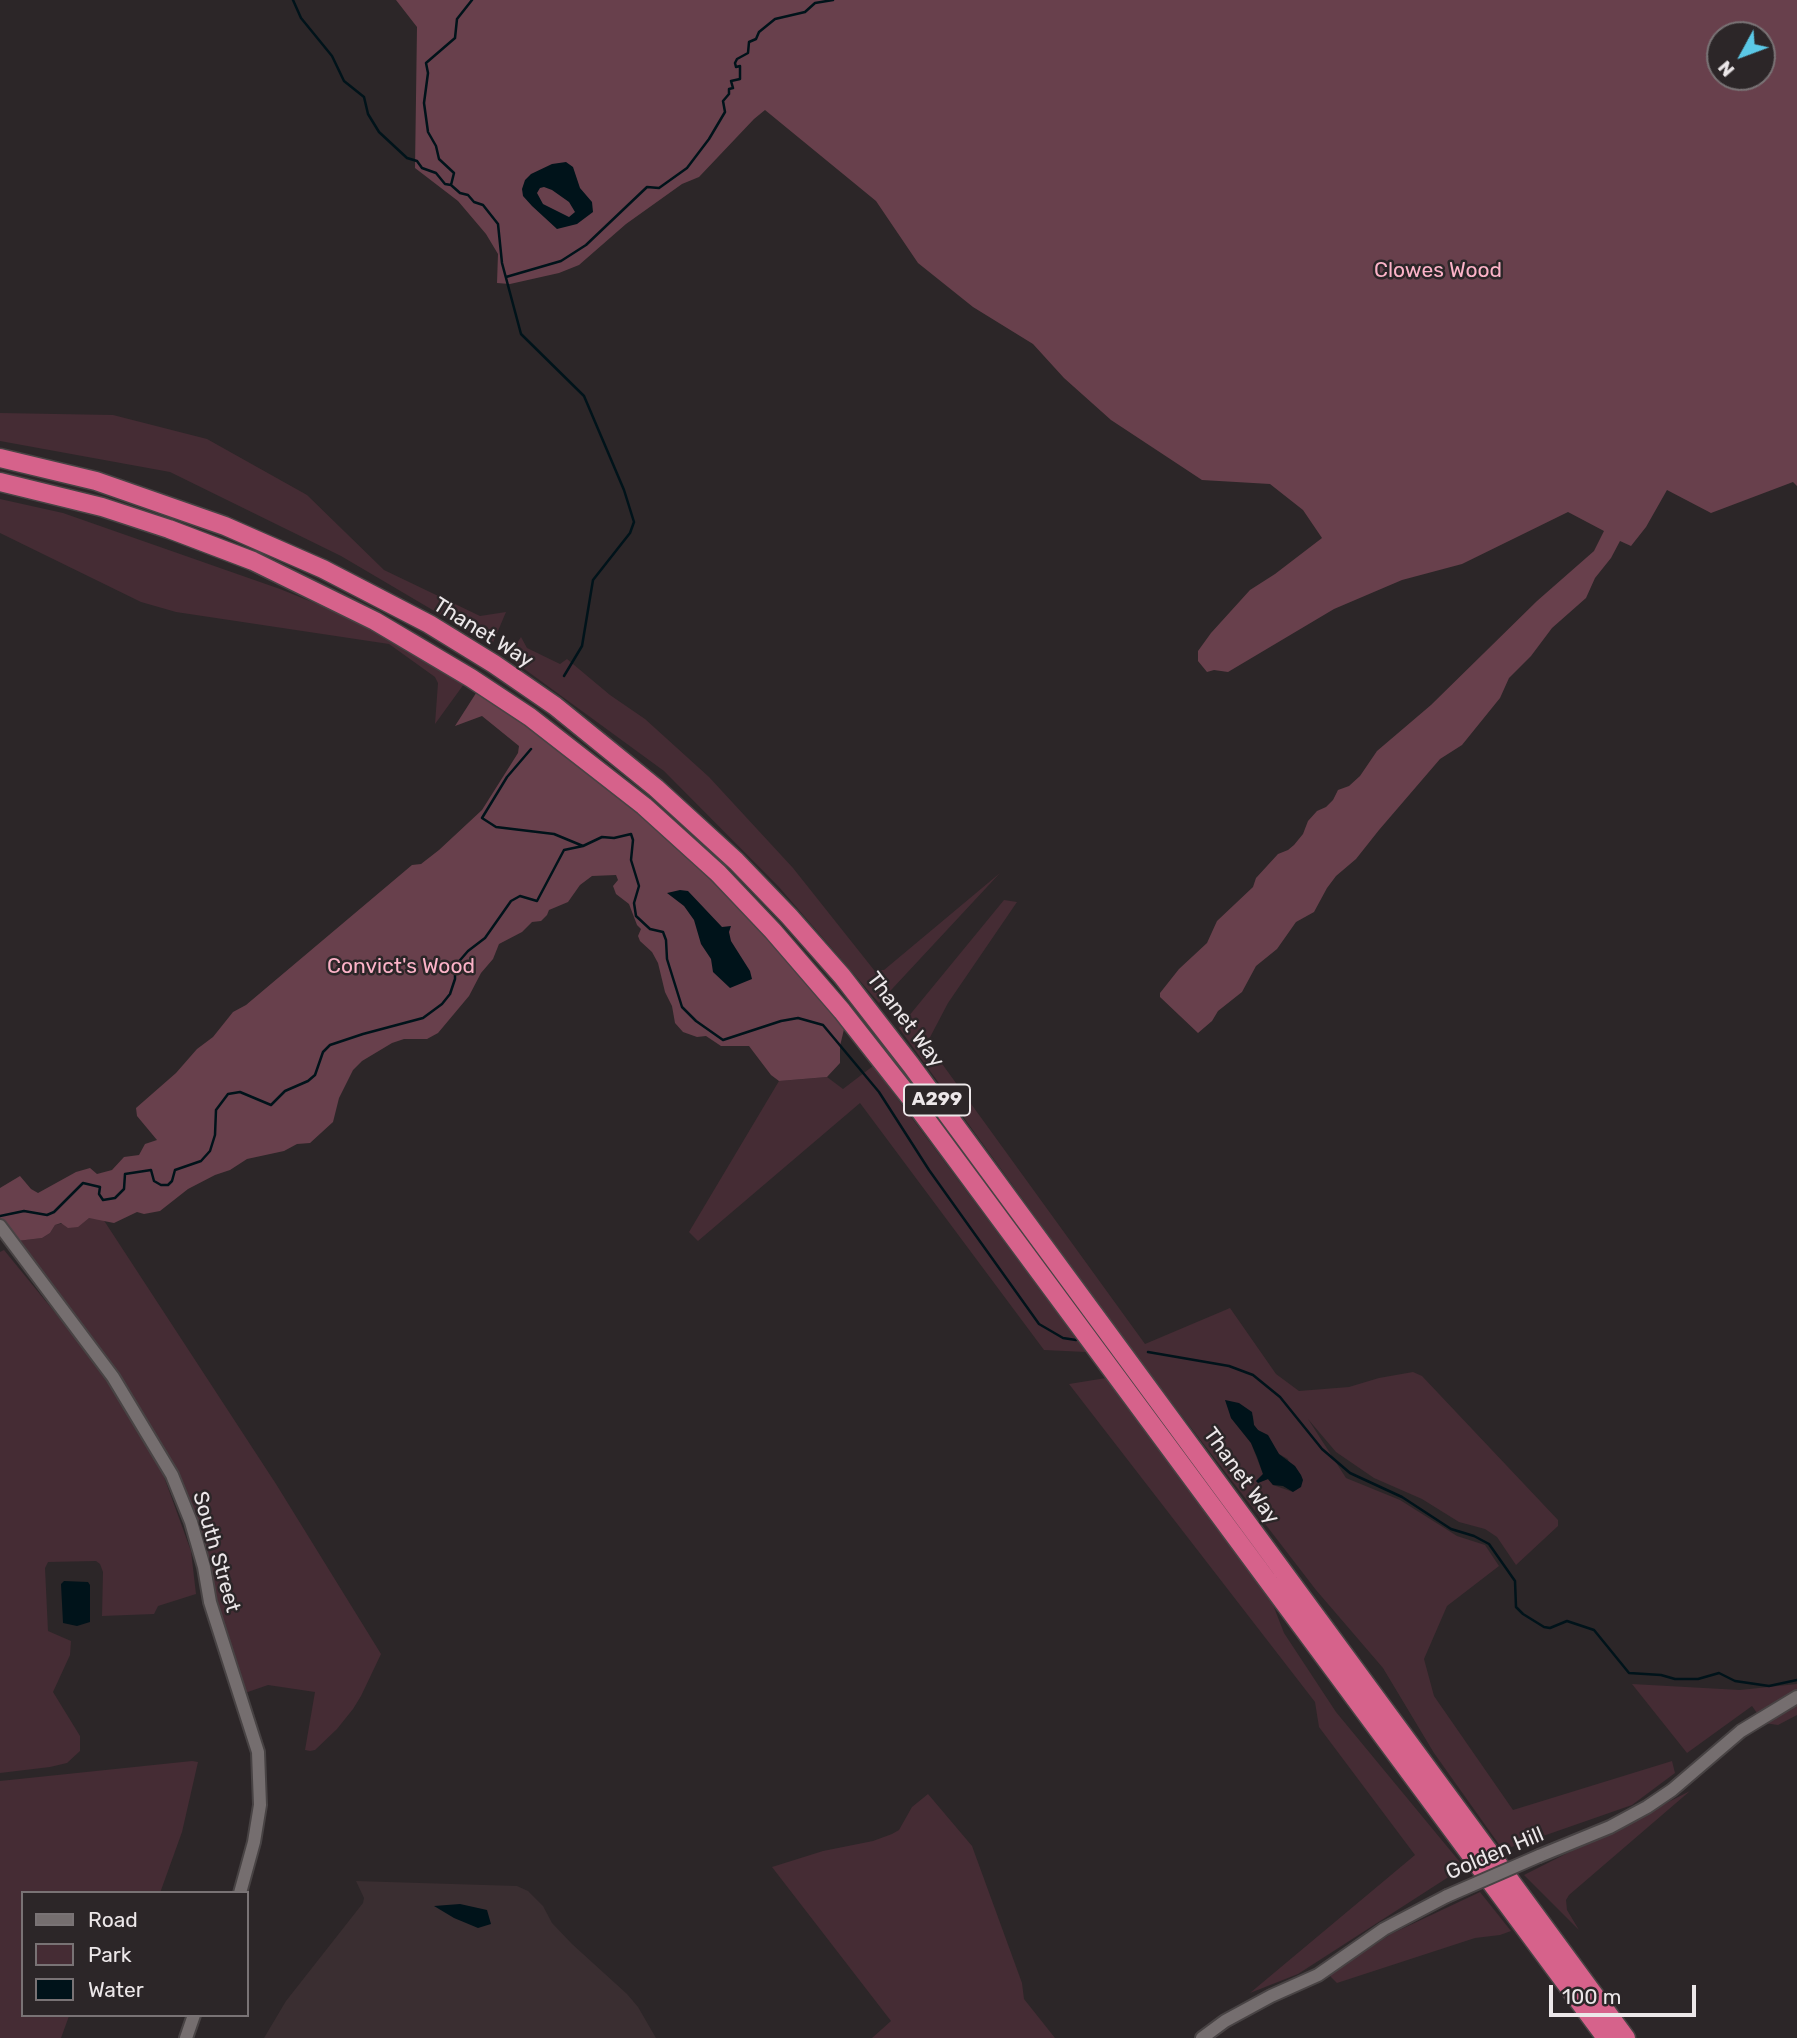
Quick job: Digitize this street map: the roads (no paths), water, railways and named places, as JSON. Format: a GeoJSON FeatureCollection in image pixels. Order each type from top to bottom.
{"type":"FeatureCollection","features":[{"type":"Feature","properties":{"kind":"highway","name":"Thanet Way"},"geometry":{"type":"LineString","coordinates":[[0,458],[96,481],[225,526],[323,569],[429,624],[555,706],[656,788],[736,860],[842,976],[904,1055],[1626,2038]]}},
{"type":"Feature","properties":{"kind":"highway","name":"Thanet Way"},"geometry":{"type":"LineString","coordinates":[[0,482],[102,507],[193,538],[253,561],[375,621],[530,717],[644,806],[718,873],[842,1011],[915,1104],[1606,2038]]}},
{"type":"Feature","properties":{"kind":"street","name":"South Street"},"geometry":{"type":"LineString","coordinates":[[0,1226],[113,1377],[172,1475],[191,1522],[204,1567],[210,1602],[258,1752],[260,1805],[254,1842],[241,1891]]}},
{"type":"Feature","properties":{"kind":"street","name":"Golden Hill"},"geometry":{"type":"LineString","coordinates":[[1202,2038],[1259,2002],[1318,1975],[1384,1929],[1447,1896],[1610,1827],[1647,1807],[1672,1790],[1741,1731],[1797,1697]]}},
{"type":"Feature","properties":{"kind":"street"},"geometry":{"type":"LineString","coordinates":[[186,2038],[193,2017]]}},
{"type":"Feature","properties":{"kind":"water"},"geometry":{"type":"Polygon","coordinates":[[[566,162],[573,167],[580,188],[592,202],[593,212],[577,224],[557,229],[523,196],[522,189],[531,174],[552,164],[566,162]],[[544,187],[537,193],[543,204],[569,217],[575,212],[569,202],[544,187]]]}},
{"type":"Feature","properties":{"kind":"water"},"geometry":{"type":"Polygon","coordinates":[[[688,891],[722,927],[731,926],[731,941],[750,971],[752,979],[730,988],[713,972],[711,959],[701,944],[694,920],[684,906],[667,893],[688,891]]]}},
{"type":"Feature","properties":{"kind":"water"},"geometry":{"type":"Polygon","coordinates":[[[1225,1400],[1239,1403],[1252,1412],[1254,1425],[1268,1435],[1279,1454],[1295,1466],[1301,1475],[1301,1487],[1293,1492],[1283,1486],[1273,1485],[1268,1479],[1258,1483],[1256,1481],[1263,1474],[1257,1457],[1251,1443],[1231,1418],[1225,1400]]]}},
{"type":"Feature","properties":{"kind":"water"},"geometry":{"type":"Polygon","coordinates":[[[64,1581],[88,1582],[90,1585],[90,1622],[77,1626],[63,1623],[61,1584],[64,1581]]]}},
{"type":"Feature","properties":{"kind":"water"},"geometry":{"type":"Polygon","coordinates":[[[460,1904],[487,1910],[491,1924],[478,1928],[434,1906],[460,1904]]]}},
{"type":"Feature","properties":{"kind":"waterway"},"geometry":{"type":"LineString","coordinates":[[293,0],[301,18],[332,56],[344,81],[364,97],[368,114],[379,132],[407,158],[417,161],[422,168],[436,173],[445,184],[451,185]]}},
{"type":"Feature","properties":{"kind":"waterway"},"geometry":{"type":"LineString","coordinates":[[472,0],[457,19],[455,38],[426,63],[428,73],[424,103],[428,132],[436,146],[439,159],[454,173],[451,185],[474,202],[483,205],[498,224],[502,263],[521,334],[584,396],[624,490],[634,522],[630,533],[593,580],[582,646],[564,676]]}},
{"type":"Feature","properties":{"kind":"waterway"},"geometry":{"type":"LineString","coordinates":[[506,277],[561,261],[586,245],[647,187],[659,188],[687,168],[725,112],[723,101],[729,94],[729,89],[733,88],[731,81],[740,79],[740,66],[736,67],[735,63],[748,53],[749,42],[756,39],[759,32],[775,19],[805,12],[815,3],[833,0]]}},
{"type":"Feature","properties":{"kind":"waterway"},"geometry":{"type":"LineString","coordinates":[[531,749],[507,777],[482,818],[496,827],[554,834],[583,846]]}},
{"type":"Feature","properties":{"kind":"waterway"},"geometry":{"type":"LineString","coordinates":[[0,1216],[24,1211],[47,1215],[54,1212],[83,1183],[100,1187],[99,1194],[103,1200],[115,1198],[124,1189],[125,1174],[151,1170],[154,1181],[168,1185],[175,1170],[201,1161],[210,1151],[215,1135],[216,1110],[228,1094],[240,1092],[271,1105],[285,1091],[315,1075],[323,1052],[330,1045],[423,1018],[442,1004],[450,994],[455,979],[455,966],[485,938],[511,901],[520,896],[537,901],[564,850],[583,846],[602,837],[614,838],[631,834],[631,860],[639,886],[634,903],[636,916],[650,929],[663,932],[667,959],[682,1007],[696,1021],[723,1040],[798,1018],[823,1025],[879,1092],[929,1170],[1039,1324],[1063,1338],[1076,1340]]}},
{"type":"Feature","properties":{"kind":"waterway"},"geometry":{"type":"LineString","coordinates":[[1148,1352],[1229,1366],[1253,1375],[1280,1397],[1322,1449],[1350,1473],[1402,1497],[1451,1529],[1489,1544],[1515,1581],[1516,1607],[1523,1614],[1544,1627],[1550,1628],[1567,1621],[1594,1630],[1629,1673],[1661,1675],[1675,1679],[1698,1679],[1719,1673],[1735,1681],[1769,1686],[1797,1680]]}},
{"type":"Feature","properties":{"kind":"park label","name":"Clowes Wood"},"geometry":{"type":"Point","coordinates":[1438,271]}},
{"type":"Feature","properties":{"kind":"park label","name":"Convict's Wood"},"geometry":{"type":"Point","coordinates":[401,967]}}]}
